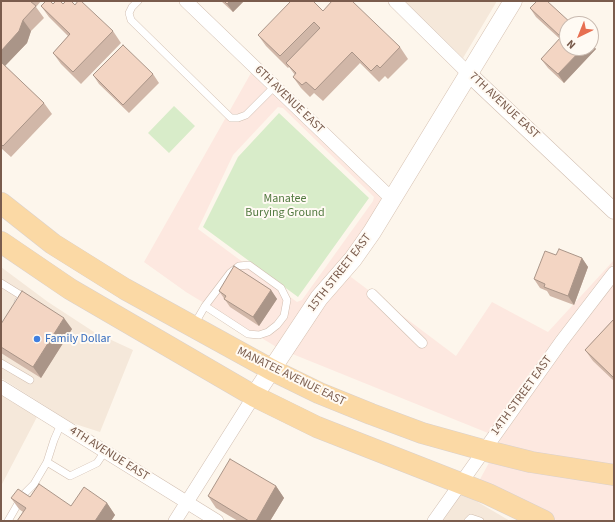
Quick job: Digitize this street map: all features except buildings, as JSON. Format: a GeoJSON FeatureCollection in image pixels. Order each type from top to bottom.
{"type":"FeatureCollection","features":[{"type":"Feature","properties":{"kind":"main road","name":"15TH STREET EAST"},"geometry":{"type":"LineString","coordinates":[[254,396],[319,298],[360,249],[514,1]]}},
{"type":"Feature","properties":{"kind":"main road","name":"MANATEE AVENUE EAST"},"geometry":{"type":"LineString","coordinates":[[2,205],[74,258],[193,327],[272,370],[370,414],[422,433],[483,450],[538,463],[614,475]]}},
{"type":"Feature","properties":{"kind":"main road"},"geometry":{"type":"LineString","coordinates":[[1,242],[83,298],[254,396],[317,427],[460,483],[544,521]]}},
{"type":"Feature","properties":{"kind":"street","name":"6TH AVENUE EAST"},"geometry":{"type":"LineString","coordinates":[[186,1],[392,199]]}},
{"type":"Feature","properties":{"kind":"street","name":"7TH AVENUE EAST"},"geometry":{"type":"LineString","coordinates":[[395,1],[469,74],[614,210]]}},
{"type":"Feature","properties":{"kind":"street","name":"14TH STREET EAST"},"geometry":{"type":"LineString","coordinates":[[434,521],[561,342],[614,273]]}},
{"type":"Feature","properties":{"kind":"street"},"geometry":{"type":"LineString","coordinates":[[372,294],[422,343]]}},
{"type":"Feature","properties":{"kind":"street","name":"4TH AVENUE EAST"},"geometry":{"type":"LineString","coordinates":[[1,387],[217,521]]}},
{"type":"Feature","properties":{"kind":"street","name":"15TH STREET EAST"},"geometry":{"type":"LineString","coordinates":[[174,521],[254,396]]}},
{"type":"Feature","properties":{"kind":"lane"},"geometry":{"type":"LineString","coordinates":[[138,1],[132,7],[130,14],[131,20],[231,118],[238,118],[246,115],[275,86]]}},
{"type":"Feature","properties":{"kind":"lane"},"geometry":{"type":"LineString","coordinates":[[193,327],[205,306],[230,273],[239,266],[249,265],[281,288],[287,300],[284,316],[277,325],[268,332],[259,335],[248,334],[205,306]]}},
{"type":"Feature","properties":{"kind":"lane"},"geometry":{"type":"LineString","coordinates":[[1,283],[22,296],[14,310]]}},
{"type":"Feature","properties":{"kind":"lane"},"geometry":{"type":"LineString","coordinates":[[1,362],[30,380]]}},
{"type":"Feature","properties":{"kind":"lane"},"geometry":{"type":"LineString","coordinates":[[8,521],[23,495],[34,484],[48,462],[54,440],[62,424]]}},
{"type":"Feature","properties":{"kind":"lane"},"geometry":{"type":"LineString","coordinates":[[48,462],[70,476],[97,463],[105,451]]}},
{"type":"Feature","properties":{"kind":"lane"},"geometry":{"type":"LineString","coordinates":[[468,521],[471,518],[480,521]]}},
{"type":"Feature","properties":{"kind":"shaded area"},"geometry":{"type":"Polygon","coordinates":[[[405,1],[497,1],[463,58],[405,1]]]}},
{"type":"Feature","properties":{"kind":"shaded area"},"geometry":{"type":"Polygon","coordinates":[[[251,73],[383,200],[366,229],[278,348],[186,292],[144,262],[251,73]],[[278,107],[233,155],[198,229],[297,302],[302,300],[373,201],[374,197],[283,108],[278,107]]]}},
{"type":"Feature","properties":{"kind":"shaded area"},"geometry":{"type":"Polygon","coordinates":[[[614,260],[614,263],[556,338],[488,433],[290,353],[347,274],[456,356],[492,302],[548,332],[614,260]]]}},
{"type":"Feature","properties":{"kind":"shaded area"},"geometry":{"type":"Polygon","coordinates":[[[1,267],[48,302],[94,332],[133,350],[100,432],[72,423],[1,378],[1,267]]]}},
{"type":"Feature","properties":{"kind":"shaded area"},"geometry":{"type":"Polygon","coordinates":[[[614,283],[614,469],[497,447],[501,438],[566,345],[614,283]]]}},
{"type":"Feature","properties":{"kind":"shaded area"},"geometry":{"type":"Polygon","coordinates":[[[1,395],[37,417],[1,486],[1,395]]]}},
{"type":"Feature","properties":{"kind":"shaded area"},"geometry":{"type":"Polygon","coordinates":[[[491,459],[614,482],[614,521],[558,521],[478,483],[491,459]]]}},
{"type":"Feature","properties":{"kind":"shaded area"},"geometry":{"type":"Polygon","coordinates":[[[460,494],[471,498],[510,521],[442,521],[460,494]]]}},
{"type":"Feature","properties":{"kind":"green space"},"geometry":{"type":"Polygon","coordinates":[[[174,106],[195,126],[169,153],[148,133],[174,106]]]}},
{"type":"Feature","properties":{"kind":"green space","name":"Manatee Burying Ground"},"geometry":{"type":"Polygon","coordinates":[[[279,113],[369,198],[298,297],[203,227],[238,157],[279,113]]]}},
{"type":"Feature","properties":{"kind":"place","name":"Family Dollar"},"geometry":{"type":"Point","coordinates":[37,339]}}]}
